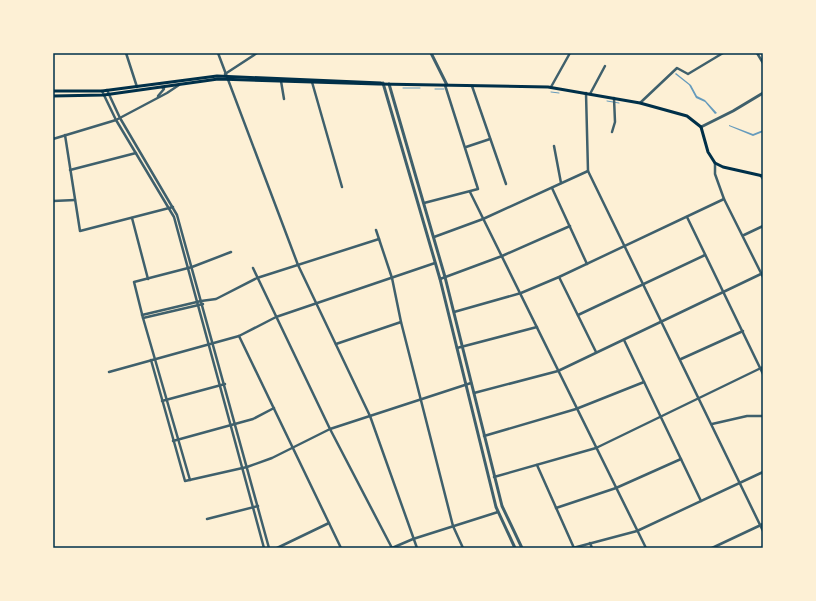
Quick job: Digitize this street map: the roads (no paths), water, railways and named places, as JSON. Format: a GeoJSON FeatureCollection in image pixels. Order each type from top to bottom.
{"type":"FeatureCollection","features":[{"type":"Feature","properties":{"kind":"main road"},"geometry":{"type":"LineString","coordinates":[[137,88],[179,85],[218,79],[226,76],[280,81],[551,87],[640,103],[687,116],[701,127],[708,152],[715,163],[723,167],[762,177]]}},
{"type":"Feature","properties":{"kind":"main road"},"geometry":{"type":"LineString","coordinates":[[53,92],[108,92],[226,76],[312,81]]}},
{"type":"Feature","properties":{"kind":"main road"},"geometry":{"type":"LineString","coordinates":[[53,96],[104,95],[108,92]]}},
{"type":"Feature","properties":{"kind":"street"},"geometry":{"type":"LineString","coordinates":[[126,53],[137,88]]}},
{"type":"Feature","properties":{"kind":"street"},"geometry":{"type":"LineString","coordinates":[[218,53],[298,265],[370,416],[417,548]]}},
{"type":"Feature","properties":{"kind":"street"},"geometry":{"type":"LineString","coordinates":[[226,76],[257,53]]}},
{"type":"Feature","properties":{"kind":"street"},"geometry":{"type":"LineString","coordinates":[[424,203],[478,189],[446,85],[431,53]]}},
{"type":"Feature","properties":{"kind":"street"},"geometry":{"type":"LineString","coordinates":[[551,87],[570,53]]}},
{"type":"Feature","properties":{"kind":"street"},"geometry":{"type":"LineString","coordinates":[[640,103],[677,68],[689,74],[724,53]]}},
{"type":"Feature","properties":{"kind":"street"},"geometry":{"type":"LineString","coordinates":[[757,53],[763,63]]}},
{"type":"Feature","properties":{"kind":"street"},"geometry":{"type":"LineString","coordinates":[[590,94],[606,66]]}},
{"type":"Feature","properties":{"kind":"street"},"geometry":{"type":"LineString","coordinates":[[280,81],[284,99]]}},
{"type":"Feature","properties":{"kind":"street"},"geometry":{"type":"LineString","coordinates":[[312,81],[342,187]]}},
{"type":"Feature","properties":{"kind":"street"},"geometry":{"type":"LineString","coordinates":[[382,83],[440,279],[494,500],[515,548]]}},
{"type":"Feature","properties":{"kind":"street"},"geometry":{"type":"LineString","coordinates":[[389,84],[445,277],[500,499],[522,548]]}},
{"type":"Feature","properties":{"kind":"street"},"geometry":{"type":"LineString","coordinates":[[53,139],[116,120],[179,85]]}},
{"type":"Feature","properties":{"kind":"street"},"geometry":{"type":"LineString","coordinates":[[472,85],[506,184]]}},
{"type":"Feature","properties":{"kind":"street"},"geometry":{"type":"LineString","coordinates":[[157,97],[164,90],[162,87]]}},
{"type":"Feature","properties":{"kind":"street"},"geometry":{"type":"LineString","coordinates":[[102,91],[116,120],[174,217],[264,548]]}},
{"type":"Feature","properties":{"kind":"street"},"geometry":{"type":"LineString","coordinates":[[108,92],[120,118],[177,215],[214,344],[269,548]]}},
{"type":"Feature","properties":{"kind":"street"},"geometry":{"type":"LineString","coordinates":[[701,127],[733,111],[763,92]]}},
{"type":"Feature","properties":{"kind":"street"},"geometry":{"type":"LineString","coordinates":[[586,93],[588,171],[626,246],[740,483],[762,525],[763,531]]}},
{"type":"Feature","properties":{"kind":"street"},"geometry":{"type":"LineString","coordinates":[[612,132],[615,122],[614,98]]}},
{"type":"Feature","properties":{"kind":"street"},"geometry":{"type":"LineString","coordinates":[[65,135],[80,231],[173,207]]}},
{"type":"Feature","properties":{"kind":"street"},"geometry":{"type":"LineString","coordinates":[[466,147],[490,139]]}},
{"type":"Feature","properties":{"kind":"street"},"geometry":{"type":"LineString","coordinates":[[554,146],[561,183]]}},
{"type":"Feature","properties":{"kind":"street"},"geometry":{"type":"LineString","coordinates":[[402,149],[407,148]]}},
{"type":"Feature","properties":{"kind":"street"},"geometry":{"type":"LineString","coordinates":[[70,170],[136,153]]}},
{"type":"Feature","properties":{"kind":"street"},"geometry":{"type":"LineString","coordinates":[[715,163],[715,174],[724,199],[744,235],[763,277]]}},
{"type":"Feature","properties":{"kind":"street"},"geometry":{"type":"LineString","coordinates":[[434,237],[483,219],[588,171]]}},
{"type":"Feature","properties":{"kind":"street"},"geometry":{"type":"LineString","coordinates":[[552,188],[587,264]]}},
{"type":"Feature","properties":{"kind":"street"},"geometry":{"type":"LineString","coordinates":[[470,192],[646,548]]}},
{"type":"Feature","properties":{"kind":"street"},"geometry":{"type":"LineString","coordinates":[[454,312],[521,293],[626,246],[724,199]]}},
{"type":"Feature","properties":{"kind":"street"},"geometry":{"type":"LineString","coordinates":[[53,201],[75,200]]}},
{"type":"Feature","properties":{"kind":"street"},"geometry":{"type":"LineString","coordinates":[[421,213],[426,212]]}},
{"type":"Feature","properties":{"kind":"street"},"geometry":{"type":"LineString","coordinates":[[687,217],[762,368],[763,374]]}},
{"type":"Feature","properties":{"kind":"street"},"geometry":{"type":"LineString","coordinates":[[132,218],[148,279]]}},
{"type":"Feature","properties":{"kind":"street"},"geometry":{"type":"LineString","coordinates":[[440,279],[502,256],[570,226]]}},
{"type":"Feature","properties":{"kind":"street"},"geometry":{"type":"LineString","coordinates":[[744,235],[763,226]]}},
{"type":"Feature","properties":{"kind":"street"},"geometry":{"type":"LineString","coordinates":[[376,230],[392,278],[401,322],[453,526],[463,548]]}},
{"type":"Feature","properties":{"kind":"street"},"geometry":{"type":"LineString","coordinates":[[142,317],[224,296],[257,278],[379,240]]}},
{"type":"Feature","properties":{"kind":"street"},"geometry":{"type":"LineString","coordinates":[[190,480],[156,359],[142,317],[134,282],[192,267],[231,252]]}},
{"type":"Feature","properties":{"kind":"street"},"geometry":{"type":"LineString","coordinates":[[578,315],[705,255]]}},
{"type":"Feature","properties":{"kind":"street"},"geometry":{"type":"LineString","coordinates":[[109,372],[240,336],[276,317],[435,263]]}},
{"type":"Feature","properties":{"kind":"street"},"geometry":{"type":"LineString","coordinates":[[253,268],[330,430],[392,548],[413,539],[498,512]]}},
{"type":"Feature","properties":{"kind":"street"},"geometry":{"type":"LineString","coordinates":[[474,393],[558,371],[762,274]]}},
{"type":"Feature","properties":{"kind":"street"},"geometry":{"type":"LineString","coordinates":[[559,277],[596,352]]}},
{"type":"Feature","properties":{"kind":"street"},"geometry":{"type":"LineString","coordinates":[[336,344],[401,322]]}},
{"type":"Feature","properties":{"kind":"street"},"geometry":{"type":"LineString","coordinates":[[457,348],[537,327]]}},
{"type":"Feature","properties":{"kind":"street"},"geometry":{"type":"LineString","coordinates":[[681,359],[743,331]]}},
{"type":"Feature","properties":{"kind":"street"},"geometry":{"type":"LineString","coordinates":[[240,336],[341,548]]}},
{"type":"Feature","properties":{"kind":"street"},"geometry":{"type":"LineString","coordinates":[[624,340],[701,501]]}},
{"type":"Feature","properties":{"kind":"street"},"geometry":{"type":"LineString","coordinates":[[151,360],[185,481],[247,467],[272,458],[292,447],[330,430],[471,383]]}},
{"type":"Feature","properties":{"kind":"street"},"geometry":{"type":"LineString","coordinates":[[494,477],[596,448],[699,397],[762,368]]}},
{"type":"Feature","properties":{"kind":"street"},"geometry":{"type":"LineString","coordinates":[[484,436],[576,409],[644,382]]}},
{"type":"Feature","properties":{"kind":"street"},"geometry":{"type":"LineString","coordinates":[[162,401],[225,384]]}},
{"type":"Feature","properties":{"kind":"street"},"geometry":{"type":"LineString","coordinates":[[173,441],[254,419],[274,408]]}},
{"type":"Feature","properties":{"kind":"street"},"geometry":{"type":"LineString","coordinates":[[712,424],[747,416],[763,416]]}},
{"type":"Feature","properties":{"kind":"street"},"geometry":{"type":"LineString","coordinates":[[475,420],[480,418]]}},
{"type":"Feature","properties":{"kind":"street"},"geometry":{"type":"LineString","coordinates":[[556,508],[616,488],[681,458]]}},
{"type":"Feature","properties":{"kind":"street"},"geometry":{"type":"LineString","coordinates":[[537,465],[574,548],[637,531],[763,472]]}},
{"type":"Feature","properties":{"kind":"street"},"geometry":{"type":"LineString","coordinates":[[494,500],[500,499]]}},
{"type":"Feature","properties":{"kind":"street"},"geometry":{"type":"LineString","coordinates":[[207,519],[258,506]]}},
{"type":"Feature","properties":{"kind":"street"},"geometry":{"type":"LineString","coordinates":[[277,548],[329,523]]}},
{"type":"Feature","properties":{"kind":"street"},"geometry":{"type":"LineString","coordinates":[[712,548],[762,525]]}},
{"type":"Feature","properties":{"kind":"street"},"geometry":{"type":"LineString","coordinates":[[590,544],[592,548]]}},
{"type":"Feature","properties":{"kind":"water"},"geometry":{"type":"Polygon","coordinates":[[[676,73],[691,85],[697,96],[705,100],[717,113],[715,114],[705,102],[696,98],[689,85],[675,74],[676,73]]]}},
{"type":"Feature","properties":{"kind":"water"},"geometry":{"type":"Polygon","coordinates":[[[729,125],[753,134],[763,130],[763,132],[753,136],[729,125]]]}},
{"type":"Feature","properties":{"kind":"waterway"},"geometry":{"type":"LineString","coordinates":[[403,88],[420,88]]}},
{"type":"Feature","properties":{"kind":"waterway"},"geometry":{"type":"LineString","coordinates":[[435,89],[444,89]]}},
{"type":"Feature","properties":{"kind":"waterway"},"geometry":{"type":"LineString","coordinates":[[551,92],[559,93]]}},
{"type":"Feature","properties":{"kind":"waterway"},"geometry":{"type":"LineString","coordinates":[[607,101],[619,103]]}}]}
